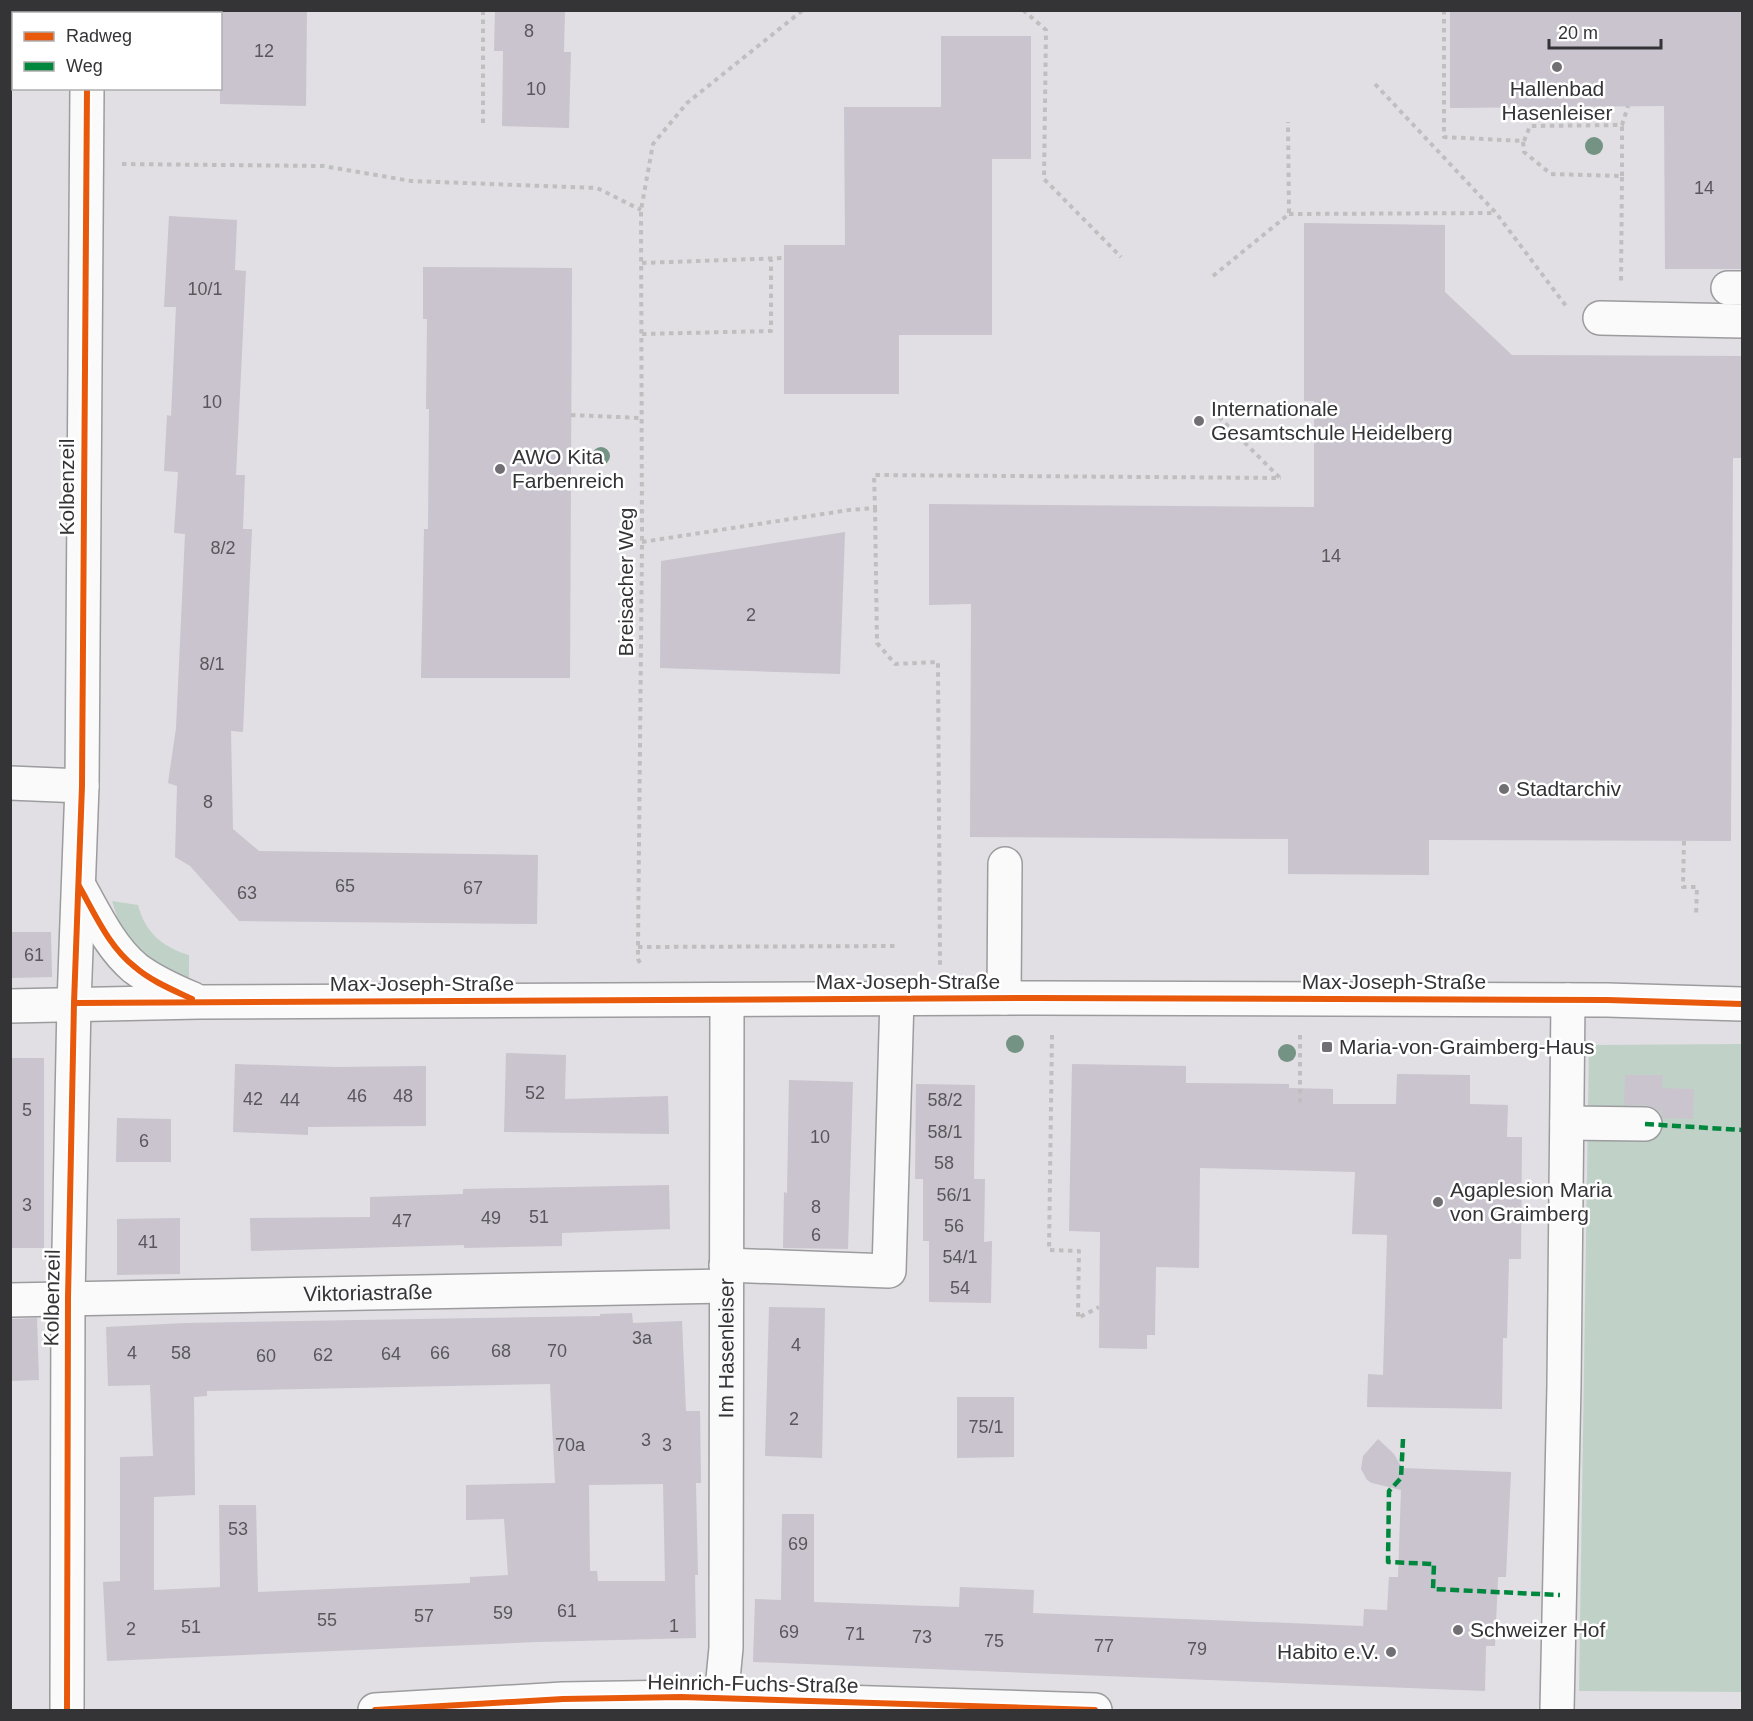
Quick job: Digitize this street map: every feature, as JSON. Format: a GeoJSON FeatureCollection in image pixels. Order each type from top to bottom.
{"type":"FeatureCollection","features":[{"type":"Feature","properties":{"kind":"street","name":"Kolbenzeil"},"geometry":{"type":"LineString","coordinates":[[68,1710],[68,1298],[74,1003],[82,786],[87,90]]}},
{"type":"Feature","properties":{"kind":"street"},"geometry":{"type":"LineString","coordinates":[[1611,319],[1743,321]]}},
{"type":"Feature","properties":{"kind":"street"},"geometry":{"type":"LineString","coordinates":[[10,783],[82,786]]}},
{"type":"Feature","properties":{"kind":"street"},"geometry":{"type":"LineString","coordinates":[[1004,998],[1005,864]]}},
{"type":"Feature","properties":{"kind":"street"},"geometry":{"type":"LineString","coordinates":[[79,886],[116,948],[135,967],[171,990],[199,1002]]}},
{"type":"Feature","properties":{"kind":"street","name":"Max-Joseph-Straße"},"geometry":{"type":"LineString","coordinates":[[10,1006],[74,1003],[940,998],[1568,1000],[1743,1004]]}},
{"type":"Feature","properties":{"kind":"street","name":"Viktoriastraße"},"geometry":{"type":"LineString","coordinates":[[10,1300],[889,1271],[897,999]]}},
{"type":"Feature","properties":{"kind":"street","name":"Im Hasenleiser"},"geometry":{"type":"LineString","coordinates":[[721,1704],[726,1648],[727,1000]]}},
{"type":"Feature","properties":{"kind":"street"},"geometry":{"type":"LineString","coordinates":[[1557,1710],[1564,1385],[1568,1000]]}},
{"type":"Feature","properties":{"kind":"street"},"geometry":{"type":"LineString","coordinates":[[1567,1123],[1645,1124]]}},
{"type":"Feature","properties":{"kind":"street","name":"Heinrich-Fuchs-Straße"},"geometry":{"type":"LineString","coordinates":[[375,1710],[563,1699],[681,1696],[721,1704],[1095,1710]]}},
{"type":"Feature","properties":{"kind":"path"},"geometry":{"type":"LineString","coordinates":[[483,10],[483,123]]}},
{"type":"Feature","properties":{"kind":"path"},"geometry":{"type":"LineString","coordinates":[[1023,10],[1046,30],[1044,179],[1121,257]]}},
{"type":"Feature","properties":{"kind":"path"},"geometry":{"type":"LineString","coordinates":[[1444,10],[1444,137],[1523,141]]}},
{"type":"Feature","properties":{"kind":"path"},"geometry":{"type":"LineString","coordinates":[[1375,84],[1496,213],[1574,318],[1611,319],[1622,176],[1622,125],[1628,106]]}},
{"type":"Feature","properties":{"kind":"path"},"geometry":{"type":"LineString","coordinates":[[1288,122],[1289,214]]}},
{"type":"Feature","properties":{"kind":"path"},"geometry":{"type":"LineString","coordinates":[[1622,125],[1530,126],[1523,141],[1524,152],[1551,174],[1622,176]]}},
{"type":"Feature","properties":{"kind":"path"},"geometry":{"type":"LineString","coordinates":[[118,164],[323,166],[411,181],[597,188],[641,210]]}},
{"type":"Feature","properties":{"kind":"path"},"geometry":{"type":"LineString","coordinates":[[1213,276],[1289,214],[1496,213]]}},
{"type":"Feature","properties":{"kind":"path"},"geometry":{"type":"LineString","coordinates":[[642,263],[784,258]]}},
{"type":"Feature","properties":{"kind":"path"},"geometry":{"type":"LineString","coordinates":[[642,334],[771,331],[771,260]]}},
{"type":"Feature","properties":{"kind":"path"},"geometry":{"type":"LineString","coordinates":[[571,415],[641,418]]}},
{"type":"Feature","properties":{"kind":"path"},"geometry":{"type":"LineString","coordinates":[[940,998],[938,663],[895,664],[877,643],[874,476],[1281,478],[1219,417]]}},
{"type":"Feature","properties":{"kind":"path"},"geometry":{"type":"LineString","coordinates":[[642,542],[875,508]]}},
{"type":"Feature","properties":{"kind":"path"},"geometry":{"type":"LineString","coordinates":[[1684,841],[1683,886],[1697,887],[1696,917]]}},
{"type":"Feature","properties":{"kind":"path"},"geometry":{"type":"LineString","coordinates":[[638,947],[897,946]]}},
{"type":"Feature","properties":{"kind":"path"},"geometry":{"type":"LineString","coordinates":[[1052,998],[1049,1250],[1078,1251],[1078,1317],[1099,1307]]}},
{"type":"Feature","properties":{"kind":"path"},"geometry":{"type":"LineString","coordinates":[[1300,998],[1300,1104]]}},
{"type":"Feature","properties":{"kind":"green space"},"geometry":{"type":"Polygon","coordinates":[[[112,901],[138,905],[145,923],[156,937],[171,948],[189,955],[189,978],[171,976],[141,957],[119,923],[112,901]]]}},
{"type":"Feature","properties":{"kind":"green space"},"geometry":{"type":"Polygon","coordinates":[[[1742,1044],[1742,1692],[1579,1691],[1589,1045],[1742,1044]]]}},
{"type":"Feature","properties":{"kind":"building"},"geometry":{"type":"Polygon","coordinates":[[[220,10],[307,10],[306,106],[220,104],[222,12],[220,10]]]}},
{"type":"Feature","properties":{"kind":"building"},"geometry":{"type":"Polygon","coordinates":[[[495,10],[565,10],[564,52],[571,52],[569,128],[502,126],[503,51],[494,51],[495,10]]]}},
{"type":"Feature","properties":{"kind":"building"},"geometry":{"type":"Polygon","coordinates":[[[1450,10],[1743,10],[1743,269],[1665,269],[1664,106],[1450,108],[1450,10]]]}},
{"type":"Feature","properties":{"kind":"building"},"geometry":{"type":"Polygon","coordinates":[[[941,36],[1031,36],[1031,159],[992,159],[992,335],[899,335],[899,394],[784,394],[784,245],[845,245],[844,107],[941,107],[941,36]]]}},
{"type":"Feature","properties":{"kind":"building"},"geometry":{"type":"Polygon","coordinates":[[[169,216],[237,220],[235,270],[246,271],[236,475],[245,475],[243,529],[252,529],[243,732],[231,731],[233,829],[259,851],[538,855],[537,924],[239,921],[190,866],[175,857],[177,786],[168,783],[176,728],[185,534],[174,533],[178,472],[164,471],[167,415],[171,416],[176,307],[164,307],[169,216]]]}},
{"type":"Feature","properties":{"kind":"building","name":"Internationale Gesamtschule Heidelberg"},"geometry":{"type":"Polygon","coordinates":[[[1304,223],[1445,225],[1445,292],[1512,355],[1743,356],[1743,458],[1733,458],[1731,841],[1429,840],[1429,875],[1288,874],[1288,839],[970,837],[971,604],[929,605],[929,504],[1314,507],[1314,401],[1304,401],[1304,223]]]}},
{"type":"Feature","properties":{"kind":"building","name":"AWO Kita Farbenreich"},"geometry":{"type":"Polygon","coordinates":[[[423,267],[572,268],[570,678],[421,678],[424,529],[428,529],[429,409],[426,409],[427,319],[423,319],[423,267]]]}},
{"type":"Feature","properties":{"kind":"building"},"geometry":{"type":"Polygon","coordinates":[[[845,532],[840,674],[660,668],[661,561],[845,532]]]}},
{"type":"Feature","properties":{"kind":"building"},"geometry":{"type":"Polygon","coordinates":[[[10,932],[51,932],[52,977],[10,978],[10,932]]]}},
{"type":"Feature","properties":{"kind":"building"},"geometry":{"type":"Polygon","coordinates":[[[506,1053],[566,1055],[565,1099],[668,1096],[669,1134],[504,1132],[506,1053]]]}},
{"type":"Feature","properties":{"kind":"building"},"geometry":{"type":"Polygon","coordinates":[[[10,1058],[44,1058],[44,1248],[10,1248],[10,1058]]]}},
{"type":"Feature","properties":{"kind":"building"},"geometry":{"type":"Polygon","coordinates":[[[235,1064],[335,1067],[426,1066],[426,1126],[308,1127],[308,1135],[233,1132],[235,1064]]]}},
{"type":"Feature","properties":{"kind":"building","name":"Agaplesion Maria von Graimberg"},"geometry":{"type":"Polygon","coordinates":[[[1072,1064],[1186,1066],[1186,1083],[1289,1084],[1289,1088],[1333,1089],[1333,1104],[1396,1104],[1397,1074],[1470,1075],[1470,1104],[1508,1105],[1507,1137],[1522,1137],[1521,1259],[1509,1259],[1507,1338],[1503,1338],[1502,1409],[1367,1407],[1368,1374],[1383,1375],[1387,1235],[1352,1234],[1355,1172],[1200,1168],[1199,1268],[1156,1267],[1155,1335],[1147,1335],[1147,1349],[1099,1348],[1100,1232],[1069,1231],[1072,1064]]]}},
{"type":"Feature","properties":{"kind":"building"},"geometry":{"type":"Polygon","coordinates":[[[1625,1075],[1663,1075],[1662,1088],[1694,1089],[1693,1119],[1662,1118],[1662,1100],[1661,1112],[1646,1105],[1624,1105],[1625,1075]]]}},
{"type":"Feature","properties":{"kind":"building"},"geometry":{"type":"Polygon","coordinates":[[[789,1080],[853,1082],[848,1249],[783,1248],[784,1192],[787,1193],[789,1080]]]}},
{"type":"Feature","properties":{"kind":"building"},"geometry":{"type":"Polygon","coordinates":[[[916,1084],[975,1085],[974,1179],[985,1179],[984,1242],[992,1241],[991,1303],[929,1302],[929,1241],[923,1241],[923,1179],[915,1179],[916,1084]]]}},
{"type":"Feature","properties":{"kind":"building"},"geometry":{"type":"Polygon","coordinates":[[[117,1118],[171,1119],[171,1162],[116,1162],[117,1118]]]}},
{"type":"Feature","properties":{"kind":"building"},"geometry":{"type":"Polygon","coordinates":[[[669,1185],[670,1229],[562,1233],[562,1246],[464,1248],[464,1245],[251,1251],[250,1218],[370,1217],[370,1197],[463,1194],[463,1189],[669,1185]]]}},
{"type":"Feature","properties":{"kind":"building"},"geometry":{"type":"Polygon","coordinates":[[[180,1218],[180,1274],[117,1275],[117,1219],[180,1218]]]}},
{"type":"Feature","properties":{"kind":"building"},"geometry":{"type":"Polygon","coordinates":[[[769,1307],[825,1308],[822,1458],[765,1456],[769,1307]]]}},
{"type":"Feature","properties":{"kind":"building"},"geometry":{"type":"Polygon","coordinates":[[[632,1313],[633,1323],[682,1321],[686,1411],[700,1411],[701,1483],[696,1483],[698,1575],[695,1575],[696,1638],[537,1642],[107,1661],[103,1582],[120,1581],[120,1457],[153,1456],[150,1385],[108,1386],[106,1327],[186,1323],[600,1316],[600,1314],[632,1313]],[[550,1384],[207,1391],[207,1396],[194,1397],[195,1495],[154,1497],[154,1590],[220,1587],[219,1505],[256,1505],[258,1592],[470,1583],[470,1577],[508,1575],[504,1519],[466,1520],[466,1485],[555,1483],[550,1384]],[[663,1484],[589,1485],[590,1571],[597,1571],[598,1581],[665,1581],[663,1484]]]}},
{"type":"Feature","properties":{"kind":"building"},"geometry":{"type":"Polygon","coordinates":[[[37,1318],[39,1380],[10,1381],[10,1319],[37,1318]]]}},
{"type":"Feature","properties":{"kind":"building"},"geometry":{"type":"Polygon","coordinates":[[[957,1397],[1014,1397],[1014,1457],[957,1458],[957,1397]]]}},
{"type":"Feature","properties":{"kind":"building"},"geometry":{"type":"Polygon","coordinates":[[[1378,1439],[1394,1454],[1402,1468],[1511,1472],[1506,1577],[1498,1577],[1495,1646],[1486,1646],[1485,1691],[753,1662],[755,1599],[781,1600],[782,1514],[814,1514],[814,1602],[959,1607],[960,1587],[1034,1590],[1033,1613],[1363,1626],[1364,1609],[1387,1610],[1389,1577],[1398,1577],[1401,1490],[1372,1483],[1367,1480],[1361,1469],[1363,1456],[1378,1439]]]}},
{"type":"Feature","properties":{"kind":"marked path"},"geometry":{"type":"LineString","coordinates":[[1645,1124],[1742,1130]]}},
{"type":"Feature","properties":{"kind":"marked path"},"geometry":{"type":"LineString","coordinates":[[1403,1439],[1401,1478],[1389,1491],[1388,1562],[1434,1564],[1433,1589],[1560,1595]]}},
{"type":"Feature","properties":{"kind":"cycle path"},"geometry":{"type":"LineString","coordinates":[[67,1710],[68,1298],[74,1003],[82,786],[87,90]]}},
{"type":"Feature","properties":{"kind":"cycle path"},"geometry":{"type":"LineString","coordinates":[[79,886],[103,930],[126,959],[148,977],[192,999]]}},
{"type":"Feature","properties":{"kind":"cycle path"},"geometry":{"type":"LineString","coordinates":[[74,1003],[1035,998],[1607,1000],[1742,1004]]}},
{"type":"Feature","properties":{"kind":"cycle path"},"geometry":{"type":"LineString","coordinates":[[375,1710],[563,1699],[681,1697],[1095,1710]]}},
{"type":"Feature","properties":{"kind":"place","name":"Hallenbad Hasenleiser"},"geometry":{"type":"Point","coordinates":[1557,67]}},
{"type":"Feature","properties":{"kind":"place","name":"Internationale Gesamtschule Heidelberg"},"geometry":{"type":"Point","coordinates":[1199,421]}},
{"type":"Feature","properties":{"kind":"place","name":"AWO Kita Farbenreich"},"geometry":{"type":"Point","coordinates":[500,469]}},
{"type":"Feature","properties":{"kind":"place","name":"Stadtarchiv"},"geometry":{"type":"Point","coordinates":[1504,789]}},
{"type":"Feature","properties":{"kind":"place","name":"Maria-von-Graimberg-Haus"},"geometry":{"type":"Point","coordinates":[1327,1047]}},
{"type":"Feature","properties":{"kind":"place","name":"Agaplesion Maria von Graimberg"},"geometry":{"type":"Point","coordinates":[1438,1202]}},
{"type":"Feature","properties":{"kind":"place","name":"Schweizer Hof"},"geometry":{"type":"Point","coordinates":[1458,1630]}},
{"type":"Feature","properties":{"kind":"place","name":"Habito e.V."},"geometry":{"type":"Point","coordinates":[1391,1652]}}]}
